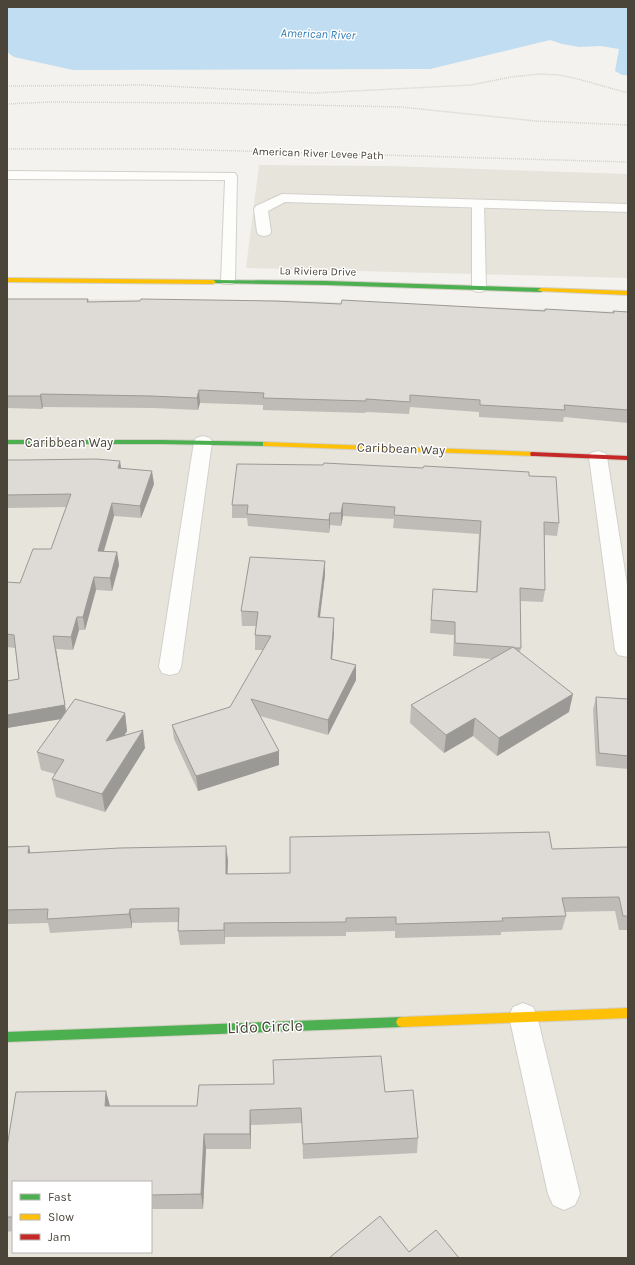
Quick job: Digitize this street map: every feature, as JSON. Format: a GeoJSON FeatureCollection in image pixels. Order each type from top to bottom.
{"type":"FeatureCollection","features":[{"type":"Feature","properties":{"kind":"street"},"geometry":{"type":"LineString","coordinates":[[264,232],[262,209],[282,198],[628,208]]}},
{"type":"Feature","properties":{"kind":"street","name":"La Riviera Drive"},"geometry":{"type":"LineString","coordinates":[[7,280],[228,281],[628,293]]}},
{"type":"Feature","properties":{"kind":"street","name":"Caribbean Way"},"geometry":{"type":"LineString","coordinates":[[7,442],[203,442],[414,448],[628,458]]}},
{"type":"Feature","properties":{"kind":"street"},"geometry":{"type":"LineString","coordinates":[[170,667],[203,442]]}},
{"type":"Feature","properties":{"kind":"street"},"geometry":{"type":"LineString","coordinates":[[598,456],[626,650]]}},
{"type":"Feature","properties":{"kind":"street","name":"Lido Circle"},"geometry":{"type":"LineString","coordinates":[[7,1037],[628,1013]]}},
{"type":"Feature","properties":{"kind":"street"},"geometry":{"type":"LineString","coordinates":[[523,1016],[564,1194]]}},
{"type":"Feature","properties":{"kind":"lane"},"geometry":{"type":"LineString","coordinates":[[7,175],[231,176],[228,281]]}},
{"type":"Feature","properties":{"kind":"lane"},"geometry":{"type":"LineString","coordinates":[[478,204],[479,288]]}},
{"type":"Feature","properties":{"kind":"path"},"geometry":{"type":"LineString","coordinates":[[7,86],[142,85],[315,93],[433,88],[540,74],[559,75],[578,79],[628,93]]}},
{"type":"Feature","properties":{"kind":"path"},"geometry":{"type":"LineString","coordinates":[[7,104],[50,102],[209,103],[401,107],[536,121],[628,125]]}},
{"type":"Feature","properties":{"kind":"path","name":"American River Levee Path"},"geometry":{"type":"LineString","coordinates":[[7,149],[171,149],[628,162]]}},
{"type":"Feature","properties":{"kind":"shaded area"},"geometry":{"type":"Polygon","coordinates":[[[259,165],[390,166],[628,174],[628,278],[246,268],[259,165]]]}},
{"type":"Feature","properties":{"kind":"shaded area"},"geometry":{"type":"Polygon","coordinates":[[[7,299],[275,300],[628,312],[628,1258],[7,1258],[7,299]]]}},
{"type":"Feature","properties":{"kind":"water","name":"American River"},"geometry":{"type":"Polygon","coordinates":[[[7,7],[628,7],[628,75],[622,75],[615,71],[619,49],[601,46],[579,47],[550,40],[430,69],[73,70],[14,57],[7,52],[7,7]]]}},
{"type":"Feature","properties":{"kind":"building"},"geometry":{"type":"Polygon","coordinates":[[[7,299],[88,299],[87,302],[140,301],[141,299],[275,301],[341,304],[342,300],[545,311],[545,309],[614,313],[613,311],[628,312],[628,410],[564,405],[565,410],[480,405],[480,400],[410,395],[410,402],[366,399],[366,401],[263,398],[264,393],[199,390],[197,398],[41,394],[40,396],[7,396],[7,299]]]}},
{"type":"Feature","properties":{"kind":"building"},"geometry":{"type":"Polygon","coordinates":[[[96,459],[120,461],[118,468],[152,471],[140,506],[112,503],[98,551],[117,552],[110,578],[94,577],[83,617],[77,617],[71,637],[53,636],[65,705],[7,715],[7,681],[19,679],[14,635],[7,634],[7,582],[20,583],[33,549],[51,549],[71,494],[7,495],[7,460],[96,459]]]}},
{"type":"Feature","properties":{"kind":"building"},"geometry":{"type":"Polygon","coordinates":[[[324,463],[423,468],[424,466],[529,472],[529,476],[556,477],[559,523],[544,522],[545,590],[520,588],[521,648],[455,643],[455,622],[431,620],[433,589],[477,592],[481,521],[394,515],[395,507],[343,503],[341,513],[330,513],[329,520],[247,514],[248,505],[232,505],[237,464],[323,465],[324,463]]]}},
{"type":"Feature","properties":{"kind":"building"},"geometry":{"type":"Polygon","coordinates":[[[250,557],[325,561],[318,617],[334,618],[331,659],[356,665],[328,720],[251,699],[279,751],[196,776],[172,725],[230,707],[271,636],[255,635],[258,612],[241,611],[250,557]]]}},
{"type":"Feature","properties":{"kind":"building"},"geometry":{"type":"Polygon","coordinates":[[[513,647],[573,694],[499,738],[475,718],[446,735],[411,705],[513,647]]]}},
{"type":"Feature","properties":{"kind":"building"},"geometry":{"type":"Polygon","coordinates":[[[596,697],[628,699],[628,756],[599,753],[596,697]]]}},
{"type":"Feature","properties":{"kind":"building"},"geometry":{"type":"Polygon","coordinates":[[[75,699],[125,713],[106,741],[143,730],[102,794],[52,779],[64,760],[37,752],[75,699]]]}},
{"type":"Feature","properties":{"kind":"building"},"geometry":{"type":"Polygon","coordinates":[[[549,832],[552,849],[628,847],[628,916],[623,916],[619,897],[562,898],[566,916],[502,918],[503,921],[396,924],[396,917],[346,918],[346,922],[224,923],[224,930],[178,931],[179,908],[130,909],[129,914],[47,919],[48,909],[7,910],[7,847],[29,846],[28,853],[120,848],[226,846],[226,874],[290,873],[290,837],[549,832]]]}},
{"type":"Feature","properties":{"kind":"building"},"geometry":{"type":"Polygon","coordinates":[[[381,1056],[385,1092],[413,1090],[418,1138],[303,1144],[301,1108],[250,1110],[250,1134],[204,1134],[201,1194],[152,1195],[152,1181],[12,1181],[12,1217],[7,1217],[7,1147],[16,1092],[106,1091],[105,1106],[197,1106],[199,1085],[274,1084],[273,1060],[381,1056]]]}},
{"type":"Feature","properties":{"kind":"building"},"geometry":{"type":"Polygon","coordinates":[[[380,1216],[409,1252],[436,1230],[459,1258],[329,1258],[380,1216]]]}},
{"type":"Feature","properties":{"kind":"traffic: fast"},"geometry":{"type":"LineString","coordinates":[[213,282],[326,283],[541,290]]}},
{"type":"Feature","properties":{"kind":"traffic: fast"},"geometry":{"type":"LineString","coordinates":[[7,442],[266,444]]}},
{"type":"Feature","properties":{"kind":"traffic: fast"},"geometry":{"type":"LineString","coordinates":[[7,1037],[402,1022]]}},
{"type":"Feature","properties":{"kind":"traffic: slow"},"geometry":{"type":"LineString","coordinates":[[7,280],[213,282]]}},
{"type":"Feature","properties":{"kind":"traffic: slow"},"geometry":{"type":"LineString","coordinates":[[541,290],[628,293]]}},
{"type":"Feature","properties":{"kind":"traffic: slow"},"geometry":{"type":"LineString","coordinates":[[266,444],[534,454]]}},
{"type":"Feature","properties":{"kind":"traffic: slow"},"geometry":{"type":"LineString","coordinates":[[402,1022],[628,1013]]}},
{"type":"Feature","properties":{"kind":"traffic: jam"},"geometry":{"type":"LineString","coordinates":[[534,454],[628,458]]}}]}
